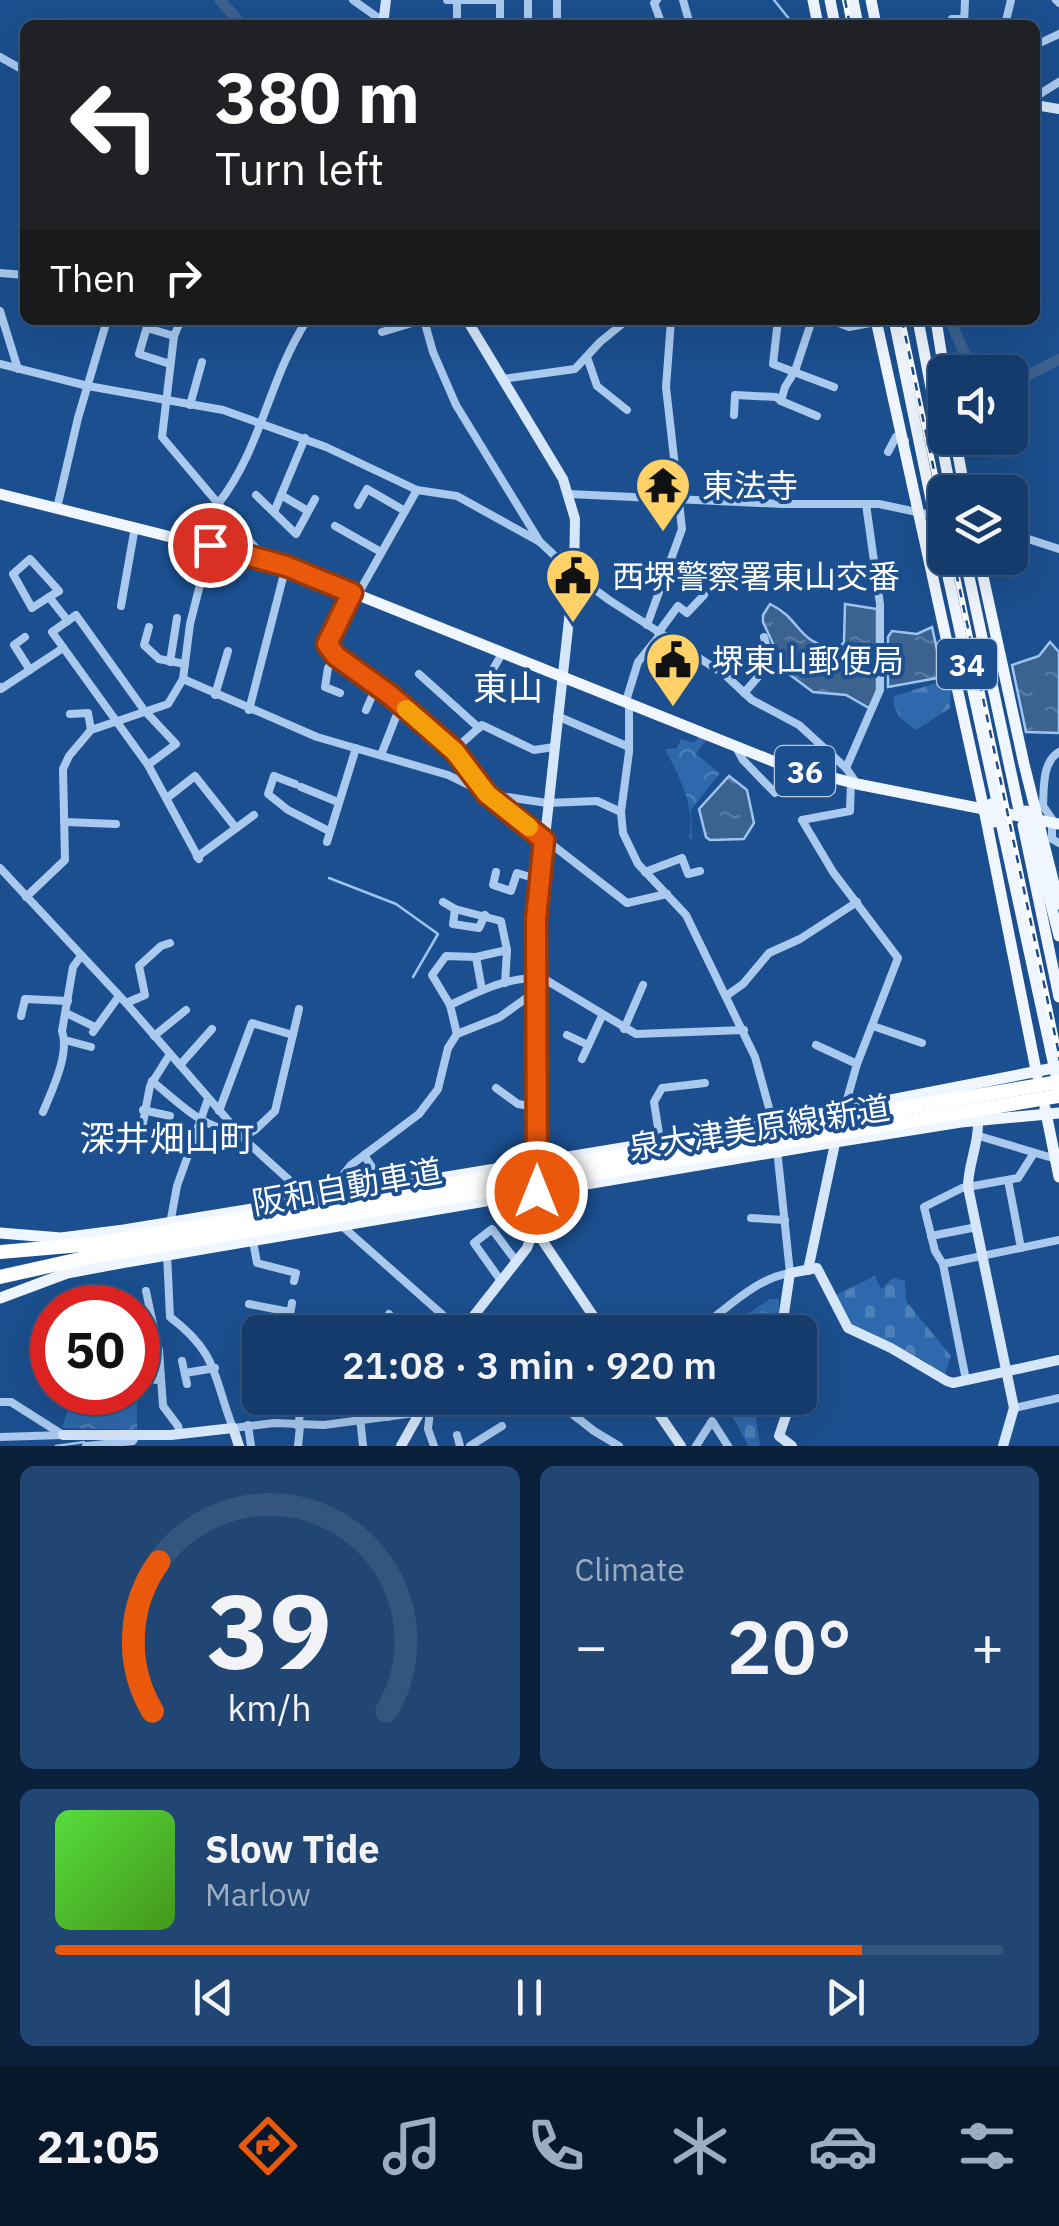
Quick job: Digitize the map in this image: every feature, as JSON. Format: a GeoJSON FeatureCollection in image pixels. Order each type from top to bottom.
{"type":"FeatureCollection","features":[{"type":"Feature","properties":{"kind":"highway","name":"阪和自動車道"},"geometry":{"type":"LineString","coordinates":[[0,1252],[93,1244],[1059,1089]]}},
{"type":"Feature","properties":{"kind":"highway","name":"阪和自動車道"},"geometry":{"type":"LineString","coordinates":[[0,1277],[108,1254],[1059,1089]]}},
{"type":"Feature","properties":{"kind":"main road"},"geometry":{"type":"LineString","coordinates":[[877,325],[905,440],[928,499]]}},
{"type":"Feature","properties":{"kind":"main road","name":"34"},"geometry":{"type":"LineString","coordinates":[[895,325],[928,486]]}},
{"type":"Feature","properties":{"kind":"main road"},"geometry":{"type":"LineString","coordinates":[[919,325],[948,475]]}},
{"type":"Feature","properties":{"kind":"main road"},"geometry":{"type":"LineString","coordinates":[[937,325],[942,355]]}},
{"type":"Feature","properties":{"kind":"main road","name":"36"},"geometry":{"type":"LineString","coordinates":[[0,494],[286,566],[780,764],[854,783],[990,807],[1030,824],[1056,824]]}},
{"type":"Feature","properties":{"kind":"main road"},"geometry":{"type":"LineString","coordinates":[[946,575],[1032,1056],[1052,1114],[1059,1177]]}},
{"type":"Feature","properties":{"kind":"main road","name":"34"},"geometry":{"type":"LineString","coordinates":[[947,575],[987,756],[990,807],[997,822],[1059,1089]]}},
{"type":"Feature","properties":{"kind":"main road","name":"34"},"geometry":{"type":"LineString","coordinates":[[969,575],[1004,741],[1030,824],[1059,996]]}},
{"type":"Feature","properties":{"kind":"main road"},"geometry":{"type":"LineString","coordinates":[[983,575],[1024,764],[1030,824],[1059,936]]}},
{"type":"Feature","properties":{"kind":"main road"},"geometry":{"type":"LineString","coordinates":[[997,822],[1032,1035],[1032,1056]]}},
{"type":"Feature","properties":{"kind":"main road"},"geometry":{"type":"LineString","coordinates":[[1030,824],[1059,904]]}},
{"type":"Feature","properties":{"kind":"main road","name":"泉大津美原線 新道"},"geometry":{"type":"LineString","coordinates":[[0,1233],[61,1238],[170,1222],[537,1156],[844,1110],[1059,1067]]}},
{"type":"Feature","properties":{"kind":"main road","name":"泉大津美原線 新道"},"geometry":{"type":"LineString","coordinates":[[0,1298],[66,1273],[167,1255],[835,1142],[1052,1114]]}},
{"type":"Feature","properties":{"kind":"street"},"geometry":{"type":"LineString","coordinates":[[353,0],[378,20]]}},
{"type":"Feature","properties":{"kind":"street"},"geometry":{"type":"LineString","coordinates":[[448,0],[500,0],[500,20]]}},
{"type":"Feature","properties":{"kind":"street"},"geometry":{"type":"LineString","coordinates":[[1040,99],[1059,82]]}},
{"type":"Feature","properties":{"kind":"street"},"geometry":{"type":"LineString","coordinates":[[0,311],[18,369]]}},
{"type":"Feature","properties":{"kind":"street"},"geometry":{"type":"LineString","coordinates":[[57,508],[106,325]]}},
{"type":"Feature","properties":{"kind":"street"},"geometry":{"type":"LineString","coordinates":[[148,325],[139,354],[170,364]]}},
{"type":"Feature","properties":{"kind":"street"},"geometry":{"type":"LineString","coordinates":[[150,325],[174,336]]}},
{"type":"Feature","properties":{"kind":"street"},"geometry":{"type":"LineString","coordinates":[[179,325],[174,336],[162,437],[265,560]]}},
{"type":"Feature","properties":{"kind":"street"},"geometry":{"type":"LineString","coordinates":[[26,897],[65,860],[63,769],[69,756],[91,730],[168,704],[183,679],[190,622],[221,508],[239,477],[274,384],[304,325]]}},
{"type":"Feature","properties":{"kind":"street"},"geometry":{"type":"LineString","coordinates":[[382,332],[406,325]]}},
{"type":"Feature","properties":{"kind":"street"},"geometry":{"type":"LineString","coordinates":[[425,325],[456,405],[540,542]]}},
{"type":"Feature","properties":{"kind":"street"},"geometry":{"type":"LineString","coordinates":[[470,325],[569,494],[576,532],[536,919],[536,1231],[474,1315]]}},
{"type":"Feature","properties":{"kind":"street"},"geometry":{"type":"LineString","coordinates":[[504,379],[575,369],[622,325]]}},
{"type":"Feature","properties":{"kind":"street"},"geometry":{"type":"LineString","coordinates":[[647,625],[682,529],[666,386],[671,325]]}},
{"type":"Feature","properties":{"kind":"street"},"geometry":{"type":"LineString","coordinates":[[777,325],[773,364],[834,387]]}},
{"type":"Feature","properties":{"kind":"street"},"geometry":{"type":"LineString","coordinates":[[780,400],[795,371],[810,325]]}},
{"type":"Feature","properties":{"kind":"street"},"geometry":{"type":"LineString","coordinates":[[587,357],[597,386],[627,410]]}},
{"type":"Feature","properties":{"kind":"street"},"geometry":{"type":"LineString","coordinates":[[190,405],[202,362]]}},
{"type":"Feature","properties":{"kind":"street"},"geometry":{"type":"LineString","coordinates":[[0,364],[88,386],[223,410],[305,438],[417,490],[457,496],[540,542],[574,574],[658,634],[724,674],[744,694],[799,726],[846,768],[854,783],[850,811],[802,820],[834,872],[898,958],[857,1064],[835,1142],[808,1270]]}},
{"type":"Feature","properties":{"kind":"street"},"geometry":{"type":"LineString","coordinates":[[734,416],[735,395],[780,400],[817,416]]}},
{"type":"Feature","properties":{"kind":"street"},"geometry":{"type":"LineString","coordinates":[[888,452],[896,437],[905,440]]}},
{"type":"Feature","properties":{"kind":"street"},"geometry":{"type":"LineString","coordinates":[[274,512],[305,438]]}},
{"type":"Feature","properties":{"kind":"street"},"geometry":{"type":"LineString","coordinates":[[358,504],[367,489],[404,511]]}},
{"type":"Feature","properties":{"kind":"street"},"geometry":{"type":"LineString","coordinates":[[417,490],[327,644],[336,656],[454,750],[487,794],[547,802],[596,801],[620,812]]}},
{"type":"Feature","properties":{"kind":"street"},"geometry":{"type":"LineString","coordinates":[[569,494],[866,504],[928,514]]}},
{"type":"Feature","properties":{"kind":"street"},"geometry":{"type":"LineString","coordinates":[[256,495],[296,534],[315,499]]}},
{"type":"Feature","properties":{"kind":"street"},"geometry":{"type":"LineString","coordinates":[[281,495],[308,511]]}},
{"type":"Feature","properties":{"kind":"street"},"geometry":{"type":"LineString","coordinates":[[846,768],[880,690],[880,604],[866,504]]}},
{"type":"Feature","properties":{"kind":"street"},"geometry":{"type":"LineString","coordinates":[[335,526],[381,552]]}},
{"type":"Feature","properties":{"kind":"street"},"geometry":{"type":"LineString","coordinates":[[121,606],[136,527]]}},
{"type":"Feature","properties":{"kind":"street"},"geometry":{"type":"LineString","coordinates":[[1028,539],[1059,548]]}},
{"type":"Feature","properties":{"kind":"street"},"geometry":{"type":"LineString","coordinates":[[30,559],[60,591],[50,597],[32,608],[13,574],[30,559]]}},
{"type":"Feature","properties":{"kind":"street"},"geometry":{"type":"LineString","coordinates":[[249,710],[286,566]]}},
{"type":"Feature","properties":{"kind":"street"},"geometry":{"type":"LineString","coordinates":[[704,595],[687,613],[678,606],[638,662],[628,702],[629,747],[620,812],[627,846],[645,872],[686,915],[756,1058],[777,1152],[790,1273],[784,1315]]}},
{"type":"Feature","properties":{"kind":"street"},"geometry":{"type":"LineString","coordinates":[[50,597],[68,621]]}},
{"type":"Feature","properties":{"kind":"street"},"geometry":{"type":"LineString","coordinates":[[148,765],[176,744],[144,710],[76,615],[52,632],[148,765],[198,858],[254,815]]}},
{"type":"Feature","properties":{"kind":"street"},"geometry":{"type":"LineString","coordinates":[[166,616],[190,622]]}},
{"type":"Feature","properties":{"kind":"street"},"geometry":{"type":"LineString","coordinates":[[170,662],[177,618]]}},
{"type":"Feature","properties":{"kind":"street"},"geometry":{"type":"LineString","coordinates":[[149,627],[144,645],[154,656],[185,664]]}},
{"type":"Feature","properties":{"kind":"street"},"geometry":{"type":"LineString","coordinates":[[744,694],[772,662],[764,636]]}},
{"type":"Feature","properties":{"kind":"street"},"geometry":{"type":"LineString","coordinates":[[24,637],[14,645],[30,670]]}},
{"type":"Feature","properties":{"kind":"street"},"geometry":{"type":"LineString","coordinates":[[0,686],[2,689],[62,648]]}},
{"type":"Feature","properties":{"kind":"street"},"geometry":{"type":"LineString","coordinates":[[215,695],[228,651]]}},
{"type":"Feature","properties":{"kind":"street"},"geometry":{"type":"LineString","coordinates":[[482,688],[503,652]]}},
{"type":"Feature","properties":{"kind":"street"},"geometry":{"type":"LineString","coordinates":[[336,656],[328,668],[326,687],[340,693]]}},
{"type":"Feature","properties":{"kind":"street"},"geometry":{"type":"LineString","coordinates":[[419,674],[478,728]]}},
{"type":"Feature","properties":{"kind":"street"},"geometry":{"type":"LineString","coordinates":[[183,679],[249,710],[448,775],[487,794],[628,903],[666,894]]}},
{"type":"Feature","properties":{"kind":"street"},"geometry":{"type":"LineString","coordinates":[[366,710],[376,685]]}},
{"type":"Feature","properties":{"kind":"street"},"geometry":{"type":"LineString","coordinates":[[380,755],[401,704]]}},
{"type":"Feature","properties":{"kind":"street"},"geometry":{"type":"LineString","coordinates":[[70,714],[88,713],[91,730]]}},
{"type":"Feature","properties":{"kind":"street"},"geometry":{"type":"LineString","coordinates":[[558,716],[629,747]]}},
{"type":"Feature","properties":{"kind":"street"},"geometry":{"type":"LineString","coordinates":[[454,750],[482,724],[534,750],[554,748]]}},
{"type":"Feature","properties":{"kind":"street"},"geometry":{"type":"LineString","coordinates":[[735,746],[775,793]]}},
{"type":"Feature","properties":{"kind":"street"},"geometry":{"type":"LineString","coordinates":[[327,842],[356,748]]}},
{"type":"Feature","properties":{"kind":"street"},"geometry":{"type":"LineString","coordinates":[[1059,752],[1048,763],[1042,806],[1056,824],[1051,835],[1059,843]]}},
{"type":"Feature","properties":{"kind":"street"},"geometry":{"type":"LineString","coordinates":[[1024,764],[1048,763]]}},
{"type":"Feature","properties":{"kind":"street"},"geometry":{"type":"LineString","coordinates":[[167,798],[195,776],[236,828]]}},
{"type":"Feature","properties":{"kind":"street"},"geometry":{"type":"LineString","coordinates":[[329,831],[269,797],[274,776],[338,802]]}},
{"type":"Feature","properties":{"kind":"street"},"geometry":{"type":"LineString","coordinates":[[64,822],[116,824]]}},
{"type":"Feature","properties":{"kind":"street"},"geometry":{"type":"LineString","coordinates":[[645,872],[682,858],[688,874],[700,871]]}},
{"type":"Feature","properties":{"kind":"street"},"geometry":{"type":"LineString","coordinates":[[0,868],[240,1134],[442,1315]]}},
{"type":"Feature","properties":{"kind":"street"},"geometry":{"type":"LineString","coordinates":[[496,872],[492,885],[510,891],[516,873],[540,880]]}},
{"type":"Feature","properties":{"kind":"street"},"geometry":{"type":"LineString","coordinates":[[443,902],[501,921],[507,950],[505,983]]}},
{"type":"Feature","properties":{"kind":"street"},"geometry":{"type":"LineString","coordinates":[[726,996],[743,984],[769,953],[787,947],[857,902]]}},
{"type":"Feature","properties":{"kind":"street"},"geometry":{"type":"LineString","coordinates":[[455,909],[453,924],[480,928],[486,914]]}},
{"type":"Feature","properties":{"kind":"street"},"geometry":{"type":"LineString","coordinates":[[66,1012],[94,1029],[122,1000],[145,995],[139,966],[170,943]]}},
{"type":"Feature","properties":{"kind":"street"},"geometry":{"type":"LineString","coordinates":[[458,1034],[450,1006],[432,975],[446,956],[476,957],[507,950]]}},
{"type":"Feature","properties":{"kind":"street"},"geometry":{"type":"LineString","coordinates":[[42,1112],[65,1040],[62,1031],[74,968],[81,956]]}},
{"type":"Feature","properties":{"kind":"street"},"geometry":{"type":"LineString","coordinates":[[476,957],[482,990]]}},
{"type":"Feature","properties":{"kind":"street"},"geometry":{"type":"LineString","coordinates":[[450,1006],[482,990],[536,978],[546,980],[636,1034],[744,1030]]}},
{"type":"Feature","properties":{"kind":"street"},"geometry":{"type":"LineString","coordinates":[[624,1029],[643,985]]}},
{"type":"Feature","properties":{"kind":"street"},"geometry":{"type":"LineString","coordinates":[[340,1194],[337,1182],[364,1155],[403,1128],[438,1089],[448,1048],[458,1034],[500,1017],[536,991]]}},
{"type":"Feature","properties":{"kind":"street"},"geometry":{"type":"LineString","coordinates":[[21,1016],[25,999],[68,1002]]}},
{"type":"Feature","properties":{"kind":"street"},"geometry":{"type":"LineString","coordinates":[[152,1081],[200,1120],[240,1134],[256,1130],[276,1110],[298,1009]]}},
{"type":"Feature","properties":{"kind":"street"},"geometry":{"type":"LineString","coordinates":[[154,1036],[186,1010]]}},
{"type":"Feature","properties":{"kind":"street"},"geometry":{"type":"LineString","coordinates":[[582,1058],[602,1016]]}},
{"type":"Feature","properties":{"kind":"street"},"geometry":{"type":"LineString","coordinates":[[219,1112],[252,1023],[293,1035]]}},
{"type":"Feature","properties":{"kind":"street"},"geometry":{"type":"LineString","coordinates":[[873,1026],[922,1042]]}},
{"type":"Feature","properties":{"kind":"street"},"geometry":{"type":"LineString","coordinates":[[180,1065],[212,1029]]}},
{"type":"Feature","properties":{"kind":"street"},"geometry":{"type":"LineString","coordinates":[[567,1035],[588,1045]]}},
{"type":"Feature","properties":{"kind":"street"},"geometry":{"type":"LineString","coordinates":[[65,1040],[91,1047]]}},
{"type":"Feature","properties":{"kind":"street"},"geometry":{"type":"LineString","coordinates":[[816,1045],[857,1064]]}},
{"type":"Feature","properties":{"kind":"street"},"geometry":{"type":"LineString","coordinates":[[138,1149],[152,1081],[170,1054]]}},
{"type":"Feature","properties":{"kind":"street"},"geometry":{"type":"LineString","coordinates":[[660,1140],[654,1102],[662,1088],[706,1083]]}},
{"type":"Feature","properties":{"kind":"street"},"geometry":{"type":"LineString","coordinates":[[496,1088],[518,1104],[537,1108]]}},
{"type":"Feature","properties":{"kind":"street"},"geometry":{"type":"LineString","coordinates":[[208,1100],[177,1186],[170,1222],[170,1314],[196,1339],[215,1368],[239,1446]]}},
{"type":"Feature","properties":{"kind":"street"},"geometry":{"type":"LineString","coordinates":[[143,1110],[170,1116]]}},
{"type":"Feature","properties":{"kind":"street"},"geometry":{"type":"LineString","coordinates":[[978,1121],[979,1136],[968,1187],[1014,1408],[1003,1446]]}},
{"type":"Feature","properties":{"kind":"street"},"geometry":{"type":"LineString","coordinates":[[979,1136],[1057,1160]]}},
{"type":"Feature","properties":{"kind":"street"},"geometry":{"type":"LineString","coordinates":[[966,1380],[943,1264],[924,1207],[968,1187],[1018,1178],[1034,1153]]}},
{"type":"Feature","properties":{"kind":"street"},"geometry":{"type":"LineString","coordinates":[[364,1155],[380,1186]]}},
{"type":"Feature","properties":{"kind":"street"},"geometry":{"type":"LineString","coordinates":[[1008,1180],[1021,1248]]}},
{"type":"Feature","properties":{"kind":"street"},"geometry":{"type":"LineString","coordinates":[[752,1218],[784,1220]]}},
{"type":"Feature","properties":{"kind":"street"},"geometry":{"type":"LineString","coordinates":[[931,1236],[976,1227]]}},
{"type":"Feature","properties":{"kind":"street"},"geometry":{"type":"LineString","coordinates":[[501,1281],[474,1243],[492,1230],[516,1261]]}},
{"type":"Feature","properties":{"kind":"street"},"geometry":{"type":"LineString","coordinates":[[536,1231],[593,1315]]}},
{"type":"Feature","properties":{"kind":"street"},"geometry":{"type":"LineString","coordinates":[[943,1264],[1059,1240]]}},
{"type":"Feature","properties":{"kind":"street"},"geometry":{"type":"LineString","coordinates":[[253,1241],[256,1262],[296,1273],[294,1281]]}},
{"type":"Feature","properties":{"kind":"street"},"geometry":{"type":"LineString","coordinates":[[716,1315],[777,1275],[817,1268],[848,1328],[947,1381],[1059,1360]]}},
{"type":"Feature","properties":{"kind":"street"},"geometry":{"type":"LineString","coordinates":[[249,1304],[291,1308],[290,1315]]}},
{"type":"Feature","properties":{"kind":"street"},"geometry":{"type":"LineString","coordinates":[[160,1316],[170,1314]]}},
{"type":"Feature","properties":{"kind":"street"},"geometry":{"type":"LineString","coordinates":[[161,1380],[138,1379],[139,1349],[159,1350],[163,1406],[180,1434]]}},
{"type":"Feature","properties":{"kind":"street"},"geometry":{"type":"LineString","coordinates":[[182,1361],[187,1384]]}},
{"type":"Feature","properties":{"kind":"street"},"geometry":{"type":"LineString","coordinates":[[185,1373],[215,1368]]}},
{"type":"Feature","properties":{"kind":"street"},"geometry":{"type":"LineString","coordinates":[[1014,1408],[1059,1398]]}},
{"type":"Feature","properties":{"kind":"street"},"geometry":{"type":"LineString","coordinates":[[0,1402],[10,1402],[62,1434]]}},
{"type":"Feature","properties":{"kind":"street"},"geometry":{"type":"LineString","coordinates":[[298,1446],[301,1415]]}},
{"type":"Feature","properties":{"kind":"street"},"geometry":{"type":"LineString","coordinates":[[361,1415],[363,1446]]}},
{"type":"Feature","properties":{"kind":"street"},"geometry":{"type":"LineString","coordinates":[[0,1437],[180,1434],[248,1425],[299,1426],[404,1415]]}},
{"type":"Feature","properties":{"kind":"street"},"geometry":{"type":"LineString","coordinates":[[406,1443],[419,1415]]}},
{"type":"Feature","properties":{"kind":"street"},"geometry":{"type":"LineString","coordinates":[[430,1415],[428,1429],[434,1446]]}},
{"type":"Feature","properties":{"kind":"street"},"geometry":{"type":"LineString","coordinates":[[576,1415],[620,1446]]}},
{"type":"Feature","properties":{"kind":"street"},"geometry":{"type":"LineString","coordinates":[[660,1415],[682,1446]]}},
{"type":"Feature","properties":{"kind":"street"},"geometry":{"type":"LineString","coordinates":[[787,1415],[779,1441],[792,1446]]}},
{"type":"Feature","properties":{"kind":"street"},"geometry":{"type":"LineString","coordinates":[[696,1446],[712,1421],[728,1446]]}},
{"type":"Feature","properties":{"kind":"street"},"geometry":{"type":"LineString","coordinates":[[248,1425],[250,1446]]}},
{"type":"Feature","properties":{"kind":"street"},"geometry":{"type":"LineString","coordinates":[[470,1446],[502,1426]]}},
{"type":"Feature","properties":{"kind":"street"},"geometry":{"type":"LineString","coordinates":[[27,1435],[31,1446]]}},
{"type":"Feature","properties":{"kind":"street"},"geometry":{"type":"LineString","coordinates":[[457,1435],[460,1446]]}},
{"type":"Feature","properties":{"kind":"street"},"geometry":{"type":"LineString","coordinates":[[86,1446],[133,1441],[136,1436]]}},
{"type":"Feature","properties":{"kind":"green space"},"geometry":{"type":"Polygon","coordinates":[[[943,681],[951,691],[950,708],[916,730],[897,712],[894,696],[943,681]]]}},
{"type":"Feature","properties":{"kind":"green space"},"geometry":{"type":"Polygon","coordinates":[[[700,736],[707,739],[696,754],[720,773],[691,810],[692,839],[685,792],[665,749],[677,748],[681,739],[694,743],[700,736]]]}},
{"type":"Feature","properties":{"kind":"green space"},"geometry":{"type":"Polygon","coordinates":[[[875,1276],[881,1289],[893,1278],[905,1281],[906,1301],[951,1356],[945,1374],[852,1325],[836,1295],[875,1276]]]}},
{"type":"Feature","properties":{"kind":"green space"},"geometry":{"type":"Polygon","coordinates":[[[770,1299],[779,1299],[779,1315],[746,1315],[770,1299]]]}},
{"type":"Feature","properties":{"kind":"green space"},"geometry":{"type":"Polygon","coordinates":[[[66,1415],[137,1415],[137,1430],[62,1428],[66,1415]]]}},
{"type":"Feature","properties":{"kind":"green space"},"geometry":{"type":"Polygon","coordinates":[[[732,1415],[755,1415],[760,1446],[748,1446],[732,1415]]]}},
{"type":"Feature","properties":{"kind":"water"},"geometry":{"type":"Polygon","coordinates":[[[770,604],[814,642],[838,649],[844,642],[845,604],[877,609],[877,695],[869,708],[846,695],[813,692],[786,672],[763,622],[770,604]]]}},
{"type":"Feature","properties":{"kind":"water"},"geometry":{"type":"Polygon","coordinates":[[[932,627],[943,677],[888,687],[888,637],[892,631],[917,634],[932,627]]]}},
{"type":"Feature","properties":{"kind":"water"},"geometry":{"type":"Polygon","coordinates":[[[1050,642],[1059,652],[1059,733],[1026,732],[1012,665],[1039,656],[1050,642]]]}},
{"type":"Feature","properties":{"kind":"water"},"geometry":{"type":"Polygon","coordinates":[[[729,776],[747,790],[754,823],[744,839],[710,840],[699,809],[729,776]]]}},
{"type":"Feature","properties":{"kind":"waterway"},"geometry":{"type":"LineString","coordinates":[[220,0],[238,20]]}},
{"type":"Feature","properties":{"kind":"waterway"},"geometry":{"type":"LineString","coordinates":[[774,0],[790,20]]}},
{"type":"Feature","properties":{"kind":"waterway"},"geometry":{"type":"LineString","coordinates":[[952,325],[965,355]]}},
{"type":"Feature","properties":{"kind":"waterway"},"geometry":{"type":"LineString","coordinates":[[1028,375],[1059,359]]}},
{"type":"Feature","properties":{"kind":"waterway"},"geometry":{"type":"LineString","coordinates":[[329,878],[396,904],[438,934],[413,977]]}},
{"type":"Feature","properties":{"kind":"waterway"},"geometry":{"type":"LineString","coordinates":[[56,1446],[84,1442]]}},
{"type":"Feature","properties":{"kind":"railway"},"geometry":{"type":"LineString","coordinates":[[845,0],[849,20]]}},
{"type":"Feature","properties":{"kind":"railway"},"geometry":{"type":"LineString","coordinates":[[903,325],[935,475]]}},
{"type":"Feature","properties":{"kind":"railway"},"geometry":{"type":"LineString","coordinates":[[957,575],[1059,1054]]}},
{"type":"Feature","properties":{"kind":"slow traffic"},"geometry":{"type":"LineString","coordinates":[[406,709],[455,752],[487,794],[529,827]]}},
{"type":"Feature","properties":{"kind":"place","name":"東法寺"},"geometry":{"type":"Point","coordinates":[663,534]}},
{"type":"Feature","properties":{"kind":"place","name":"西堺警察署東山交番"},"geometry":{"type":"Point","coordinates":[573,625]}},
{"type":"Feature","properties":{"kind":"place","name":"堺東山郵便局"},"geometry":{"type":"Point","coordinates":[673,709]}},
{"type":"Feature","properties":{"kind":"district","name":"東山"},"geometry":{"type":"Point","coordinates":[508,687]}},
{"type":"Feature","properties":{"kind":"district","name":"深井畑山町"},"geometry":{"type":"Point","coordinates":[167,1138]}},
{"type":"Feature","properties":{"kind":"route"},"geometry":{"type":"LineString","coordinates":[[210,545],[286,566],[352,593],[327,644],[336,656],[390,695],[454,750],[487,794],[544,840],[536,919],[537,1192]]}}]}
